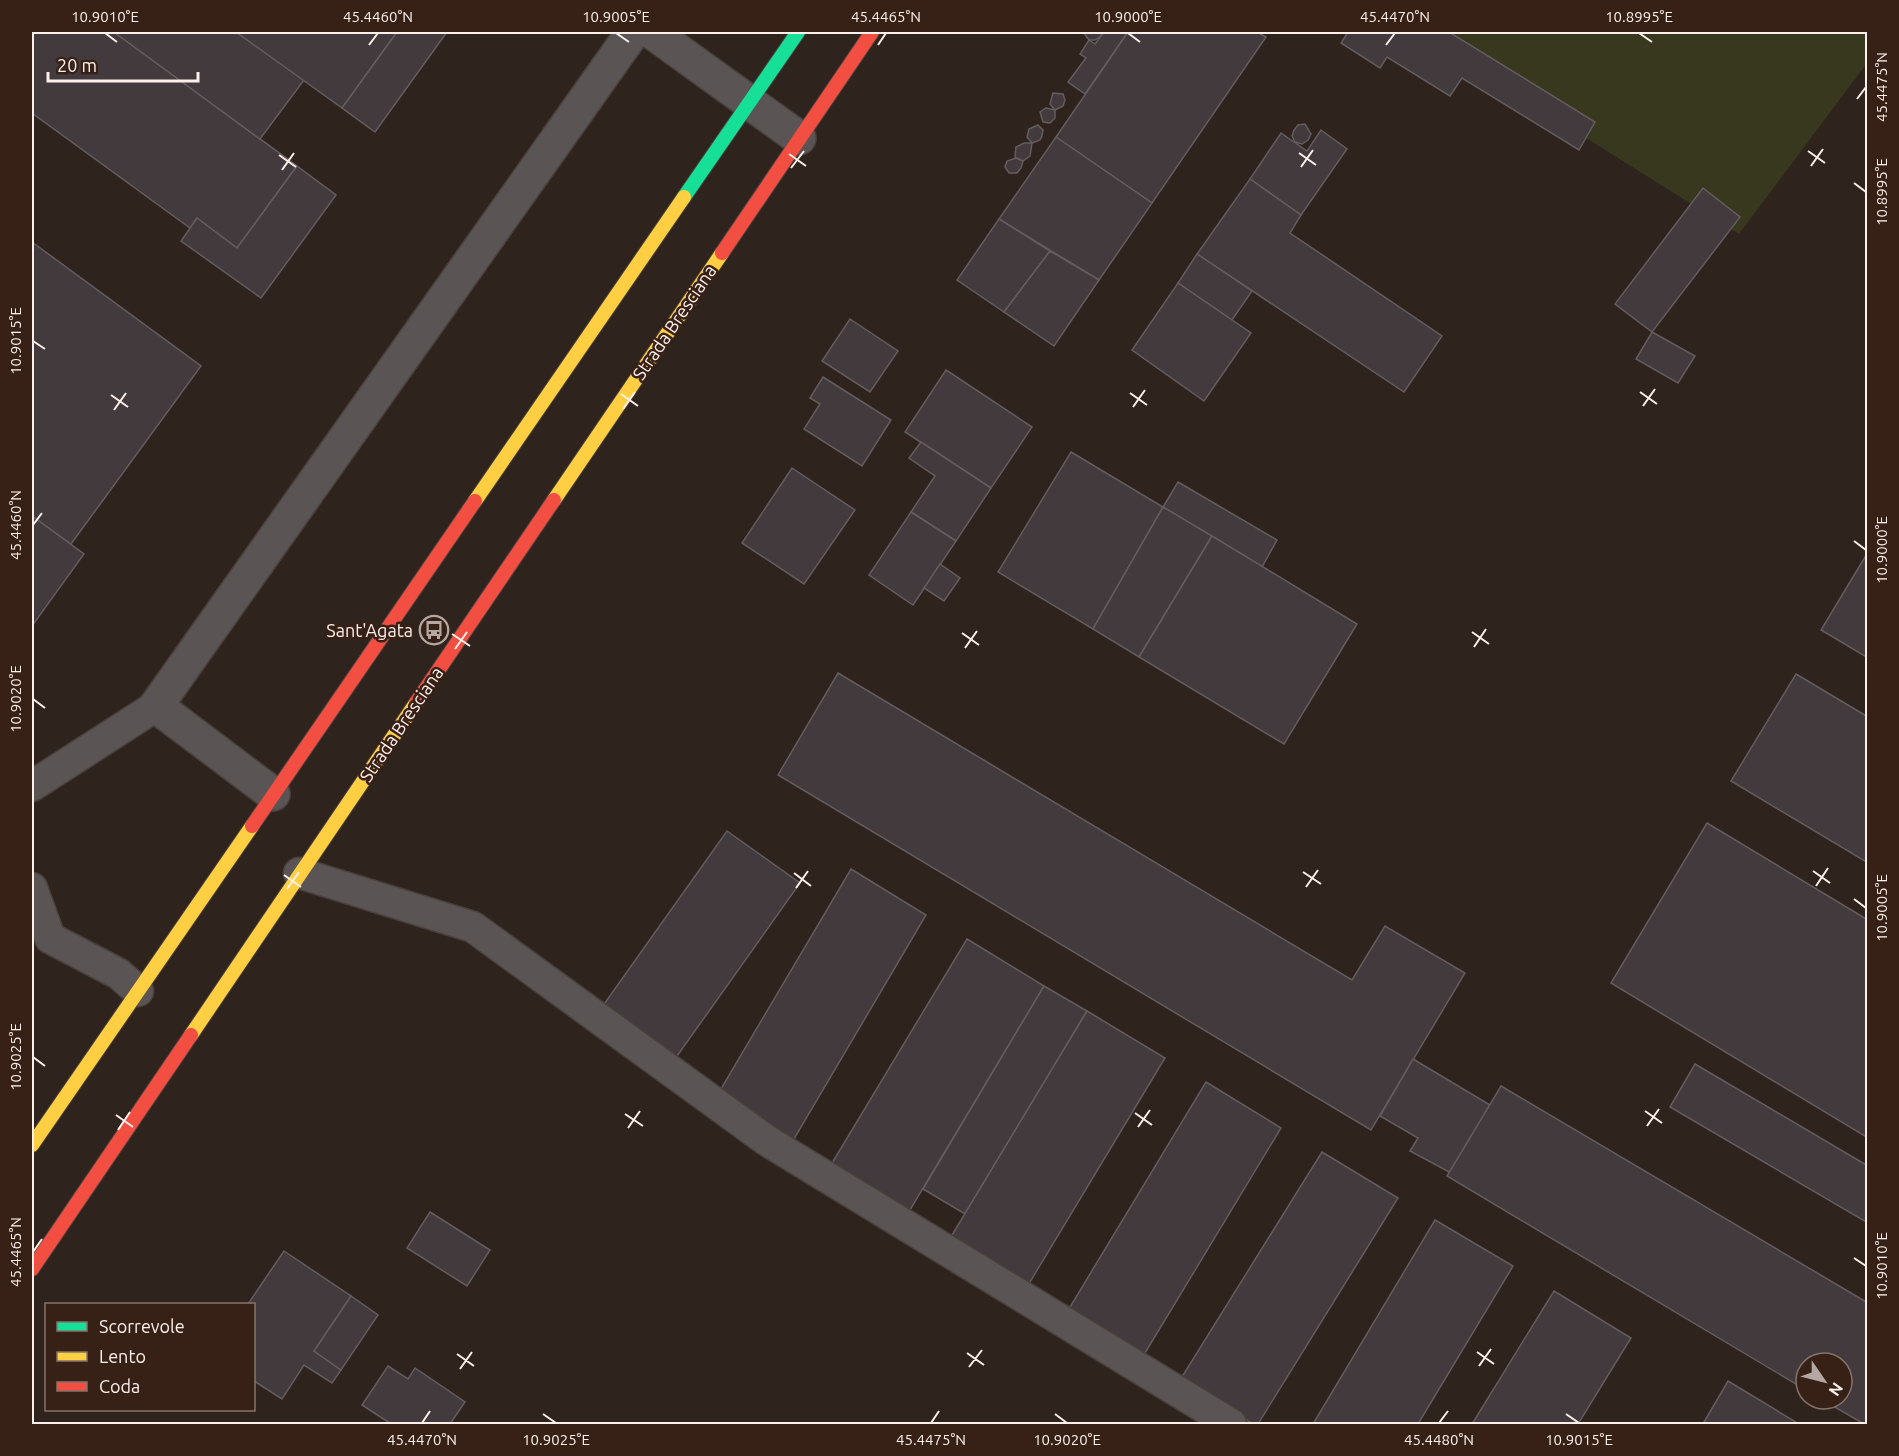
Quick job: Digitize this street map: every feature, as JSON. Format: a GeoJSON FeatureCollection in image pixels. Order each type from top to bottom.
{"type":"FeatureCollection","features":[{"type":"Feature","properties":{"kind":"main road"},"geometry":{"type":"LineString","coordinates":[[32,1145],[798,32]]}},
{"type":"Feature","properties":{"kind":"main road","name":"Strada Bresciana"},"geometry":{"type":"LineString","coordinates":[[32,1269],[872,32]]}},
{"type":"Feature","properties":{"kind":"street"},"geometry":{"type":"LineString","coordinates":[[273,794],[156,706],[633,32]]}},
{"type":"Feature","properties":{"kind":"street"},"geometry":{"type":"LineString","coordinates":[[652,32],[799,138]]}},
{"type":"Feature","properties":{"kind":"lane"},"geometry":{"type":"LineString","coordinates":[[32,786],[156,706]]}},
{"type":"Feature","properties":{"kind":"lane"},"geometry":{"type":"LineString","coordinates":[[299,873],[473,927],[766,1140],[1231,1425]]}},
{"type":"Feature","properties":{"kind":"lane"},"geometry":{"type":"LineString","coordinates":[[32,888],[50,938],[119,974],[138,991]]}},
{"type":"Feature","properties":{"kind":"green space"},"geometry":{"type":"Polygon","coordinates":[[[1417,32],[1867,32],[1867,63],[1739,234],[1417,32]]]}},
{"type":"Feature","properties":{"kind":"building"},"geometry":{"type":"Polygon","coordinates":[[[32,32],[114,32],[297,166],[237,248],[197,218],[190,228],[32,113],[32,32]]]}},
{"type":"Feature","properties":{"kind":"building"},"geometry":{"type":"Polygon","coordinates":[[[114,32],[236,32],[304,80],[260,139],[114,32]]]}},
{"type":"Feature","properties":{"kind":"building"},"geometry":{"type":"Polygon","coordinates":[[[236,32],[397,32],[342,108],[236,32]]]}},
{"type":"Feature","properties":{"kind":"building"},"geometry":{"type":"Polygon","coordinates":[[[397,32],[447,32],[375,132],[342,108],[397,32]]]}},
{"type":"Feature","properties":{"kind":"building"},"geometry":{"type":"Polygon","coordinates":[[[1083,32],[1102,32],[1101,36],[1095,40],[1089,40],[1083,32]]]}},
{"type":"Feature","properties":{"kind":"building"},"geometry":{"type":"Polygon","coordinates":[[[1104,32],[1128,32],[1085,94],[1068,82],[1086,58],[1080,54],[1089,40],[1095,44],[1104,32]]]}},
{"type":"Feature","properties":{"kind":"building"},"geometry":{"type":"Polygon","coordinates":[[[1128,32],[1257,32],[1266,37],[1152,203],[1056,137],[1128,32]]]}},
{"type":"Feature","properties":{"kind":"building"},"geometry":{"type":"Polygon","coordinates":[[[1348,32],[1449,32],[1595,122],[1579,150],[1462,78],[1450,96],[1387,57],[1380,68],[1341,43],[1348,32]]]}},
{"type":"Feature","properties":{"kind":"building"},"geometry":{"type":"Polygon","coordinates":[[[1053,93],[1063,94],[1065,100],[1063,106],[1055,110],[1050,104],[1053,93]]]}},
{"type":"Feature","properties":{"kind":"building"},"geometry":{"type":"Polygon","coordinates":[[[1046,108],[1055,110],[1055,118],[1050,123],[1043,122],[1040,112],[1046,108]]]}},
{"type":"Feature","properties":{"kind":"building"},"geometry":{"type":"Polygon","coordinates":[[[1305,124],[1311,134],[1308,140],[1302,144],[1295,142],[1292,136],[1294,130],[1298,125],[1305,124]]]}},
{"type":"Feature","properties":{"kind":"building"},"geometry":{"type":"Polygon","coordinates":[[[1038,125],[1043,130],[1042,136],[1040,140],[1032,143],[1027,137],[1029,129],[1038,125]]]}},
{"type":"Feature","properties":{"kind":"building"},"geometry":{"type":"Polygon","coordinates":[[[1321,130],[1347,149],[1301,215],[1250,179],[1281,133],[1307,151],[1321,130]]]}},
{"type":"Feature","properties":{"kind":"building"},"geometry":{"type":"Polygon","coordinates":[[[1056,137],[1152,203],[1099,280],[999,219],[1056,137]]]}},
{"type":"Feature","properties":{"kind":"building"},"geometry":{"type":"Polygon","coordinates":[[[1024,143],[1032,143],[1030,156],[1023,161],[1015,157],[1016,147],[1024,143]]]}},
{"type":"Feature","properties":{"kind":"building"},"geometry":{"type":"Polygon","coordinates":[[[1016,158],[1023,161],[1021,168],[1017,173],[1009,173],[1005,167],[1007,161],[1016,158]]]}},
{"type":"Feature","properties":{"kind":"building"},"geometry":{"type":"Polygon","coordinates":[[[297,166],[336,195],[261,298],[181,241],[197,218],[237,248],[297,166]]]}},
{"type":"Feature","properties":{"kind":"building"},"geometry":{"type":"Polygon","coordinates":[[[1250,179],[1301,215],[1290,233],[1442,336],[1404,392],[1197,254],[1250,179]]]}},
{"type":"Feature","properties":{"kind":"building"},"geometry":{"type":"Polygon","coordinates":[[[1703,188],[1740,217],[1652,332],[1615,304],[1703,188]]]}},
{"type":"Feature","properties":{"kind":"building"},"geometry":{"type":"Polygon","coordinates":[[[999,219],[1050,251],[1004,312],[957,280],[999,219]]]}},
{"type":"Feature","properties":{"kind":"building"},"geometry":{"type":"Polygon","coordinates":[[[32,242],[201,366],[71,544],[32,516],[32,242]]]}},
{"type":"Feature","properties":{"kind":"building"},"geometry":{"type":"Polygon","coordinates":[[[1050,251],[1099,280],[1054,346],[1004,312],[1050,251]]]}},
{"type":"Feature","properties":{"kind":"building"},"geometry":{"type":"Polygon","coordinates":[[[1197,254],[1252,291],[1232,320],[1178,283],[1197,254]]]}},
{"type":"Feature","properties":{"kind":"building"},"geometry":{"type":"Polygon","coordinates":[[[1178,283],[1251,333],[1204,401],[1132,350],[1178,283]]]}},
{"type":"Feature","properties":{"kind":"building"},"geometry":{"type":"Polygon","coordinates":[[[850,319],[898,351],[870,392],[822,361],[850,319]]]}},
{"type":"Feature","properties":{"kind":"building"},"geometry":{"type":"Polygon","coordinates":[[[1652,332],[1695,356],[1678,383],[1636,359],[1652,332]]]}},
{"type":"Feature","properties":{"kind":"building"},"geometry":{"type":"Polygon","coordinates":[[[946,370],[1032,427],[991,488],[905,432],[946,370]]]}},
{"type":"Feature","properties":{"kind":"building"},"geometry":{"type":"Polygon","coordinates":[[[823,377],[891,420],[862,466],[804,429],[820,404],[810,398],[823,377]]]}},
{"type":"Feature","properties":{"kind":"building"},"geometry":{"type":"Polygon","coordinates":[[[921,442],[991,488],[956,541],[911,512],[935,476],[909,458],[921,442]]]}},
{"type":"Feature","properties":{"kind":"building"},"geometry":{"type":"Polygon","coordinates":[[[1071,452],[1163,507],[1093,629],[998,572],[1071,452]]]}},
{"type":"Feature","properties":{"kind":"building"},"geometry":{"type":"Polygon","coordinates":[[[792,468],[855,510],[804,584],[742,543],[792,468]]]}},
{"type":"Feature","properties":{"kind":"building"},"geometry":{"type":"Polygon","coordinates":[[[1178,482],[1277,540],[1262,567],[1163,507],[1178,482]]]}},
{"type":"Feature","properties":{"kind":"building"},"geometry":{"type":"Polygon","coordinates":[[[1163,507],[1212,536],[1139,657],[1093,629],[1163,507]]]}},
{"type":"Feature","properties":{"kind":"building"},"geometry":{"type":"Polygon","coordinates":[[[911,512],[956,541],[913,605],[869,575],[911,512]]]}},
{"type":"Feature","properties":{"kind":"building"},"geometry":{"type":"Polygon","coordinates":[[[32,516],[84,554],[32,626],[32,516]]]}},
{"type":"Feature","properties":{"kind":"building"},"geometry":{"type":"Polygon","coordinates":[[[1212,536],[1357,624],[1284,744],[1139,657],[1212,536]]]}},
{"type":"Feature","properties":{"kind":"building"},"geometry":{"type":"Polygon","coordinates":[[[1868,552],[1868,658],[1821,630],[1868,552]]]}},
{"type":"Feature","properties":{"kind":"building"},"geometry":{"type":"Polygon","coordinates":[[[940,564],[960,578],[944,601],[924,588],[940,564]]]}},
{"type":"Feature","properties":{"kind":"building"},"geometry":{"type":"Polygon","coordinates":[[[838,673],[1352,980],[1385,926],[1465,973],[1371,1130],[778,775],[838,673]]]}},
{"type":"Feature","properties":{"kind":"building"},"geometry":{"type":"Polygon","coordinates":[[[1796,674],[1868,717],[1868,863],[1731,781],[1796,674]]]}},
{"type":"Feature","properties":{"kind":"building"},"geometry":{"type":"Polygon","coordinates":[[[1707,823],[1868,920],[1868,1138],[1611,983],[1707,823]]]}},
{"type":"Feature","properties":{"kind":"building"},"geometry":{"type":"Polygon","coordinates":[[[727,831],[800,883],[670,1066],[597,1014],[727,831]]]}},
{"type":"Feature","properties":{"kind":"building"},"geometry":{"type":"Polygon","coordinates":[[[851,869],[926,915],[791,1144],[715,1099],[851,869]]]}},
{"type":"Feature","properties":{"kind":"building"},"geometry":{"type":"Polygon","coordinates":[[[967,939],[1044,986],[907,1215],[829,1168],[967,939]]]}},
{"type":"Feature","properties":{"kind":"building"},"geometry":{"type":"Polygon","coordinates":[[[1044,986],[1087,1011],[965,1214],[923,1189],[1044,986]]]}},
{"type":"Feature","properties":{"kind":"building"},"geometry":{"type":"Polygon","coordinates":[[[1087,1011],[1165,1058],[1027,1287],[949,1240],[1087,1011]]]}},
{"type":"Feature","properties":{"kind":"building"},"geometry":{"type":"Polygon","coordinates":[[[1413,1059],[1490,1105],[1451,1173],[1410,1151],[1418,1138],[1380,1116],[1413,1059]]]}},
{"type":"Feature","properties":{"kind":"building"},"geometry":{"type":"Polygon","coordinates":[[[1695,1064],[1868,1166],[1868,1223],[1670,1107],[1695,1064]]]}},
{"type":"Feature","properties":{"kind":"building"},"geometry":{"type":"Polygon","coordinates":[[[1206,1082],[1281,1128],[1142,1358],[1067,1312],[1206,1082]]]}},
{"type":"Feature","properties":{"kind":"building"},"geometry":{"type":"Polygon","coordinates":[[[1501,1086],[1868,1303],[1868,1424],[1842,1411],[1854,1411],[1854,1351],[1794,1351],[1794,1383],[1447,1176],[1501,1086]]]}},
{"type":"Feature","properties":{"kind":"building"},"geometry":{"type":"Polygon","coordinates":[[[1322,1152],[1398,1198],[1258,1424],[1253,1424],[1180,1380],[1322,1152]]]}},
{"type":"Feature","properties":{"kind":"building"},"geometry":{"type":"Polygon","coordinates":[[[430,1212],[490,1250],[467,1286],[407,1248],[430,1212]]]}},
{"type":"Feature","properties":{"kind":"building"},"geometry":{"type":"Polygon","coordinates":[[[1435,1220],[1513,1266],[1418,1424],[1313,1424],[1435,1220]]]}},
{"type":"Feature","properties":{"kind":"building"},"geometry":{"type":"Polygon","coordinates":[[[284,1251],[351,1296],[314,1351],[341,1370],[332,1383],[304,1365],[282,1399],[255,1382],[255,1303],[249,1303],[284,1251]]]}},
{"type":"Feature","properties":{"kind":"building"},"geometry":{"type":"Polygon","coordinates":[[[1554,1291],[1631,1338],[1578,1424],[1472,1424],[1554,1291]]]}},
{"type":"Feature","properties":{"kind":"building"},"geometry":{"type":"Polygon","coordinates":[[[351,1296],[378,1315],[341,1370],[314,1351],[351,1296]]]}},
{"type":"Feature","properties":{"kind":"building"},"geometry":{"type":"Polygon","coordinates":[[[388,1366],[408,1379],[415,1368],[465,1402],[450,1424],[391,1424],[362,1405],[388,1366]]]}},
{"type":"Feature","properties":{"kind":"building"},"geometry":{"type":"Polygon","coordinates":[[[1728,1381],[1799,1424],[1708,1424],[1704,1422],[1728,1381]]]}},
{"type":"Feature","properties":{"kind":"traffic: fast"},"geometry":{"type":"LineString","coordinates":[[684,197],[798,32]]}},
{"type":"Feature","properties":{"kind":"traffic: slow"},"geometry":{"type":"LineString","coordinates":[[475,501],[684,197]]}},
{"type":"Feature","properties":{"kind":"traffic: slow"},"geometry":{"type":"LineString","coordinates":[[554,500],[722,253]]}},
{"type":"Feature","properties":{"kind":"traffic: slow"},"geometry":{"type":"LineString","coordinates":[[191,1035],[416,703]]}},
{"type":"Feature","properties":{"kind":"traffic: slow"},"geometry":{"type":"LineString","coordinates":[[32,1145],[252,826]]}},
{"type":"Feature","properties":{"kind":"traffic: jam"},"geometry":{"type":"LineString","coordinates":[[722,253],[872,32]]}},
{"type":"Feature","properties":{"kind":"traffic: jam"},"geometry":{"type":"LineString","coordinates":[[416,703],[554,500]]}},
{"type":"Feature","properties":{"kind":"traffic: jam"},"geometry":{"type":"LineString","coordinates":[[252,826],[475,501]]}},
{"type":"Feature","properties":{"kind":"traffic: jam"},"geometry":{"type":"LineString","coordinates":[[32,1269],[191,1035]]}},
{"type":"Feature","properties":{"kind":"place","name":"Sant'Agata"},"geometry":{"type":"Point","coordinates":[434,630]}}]}
